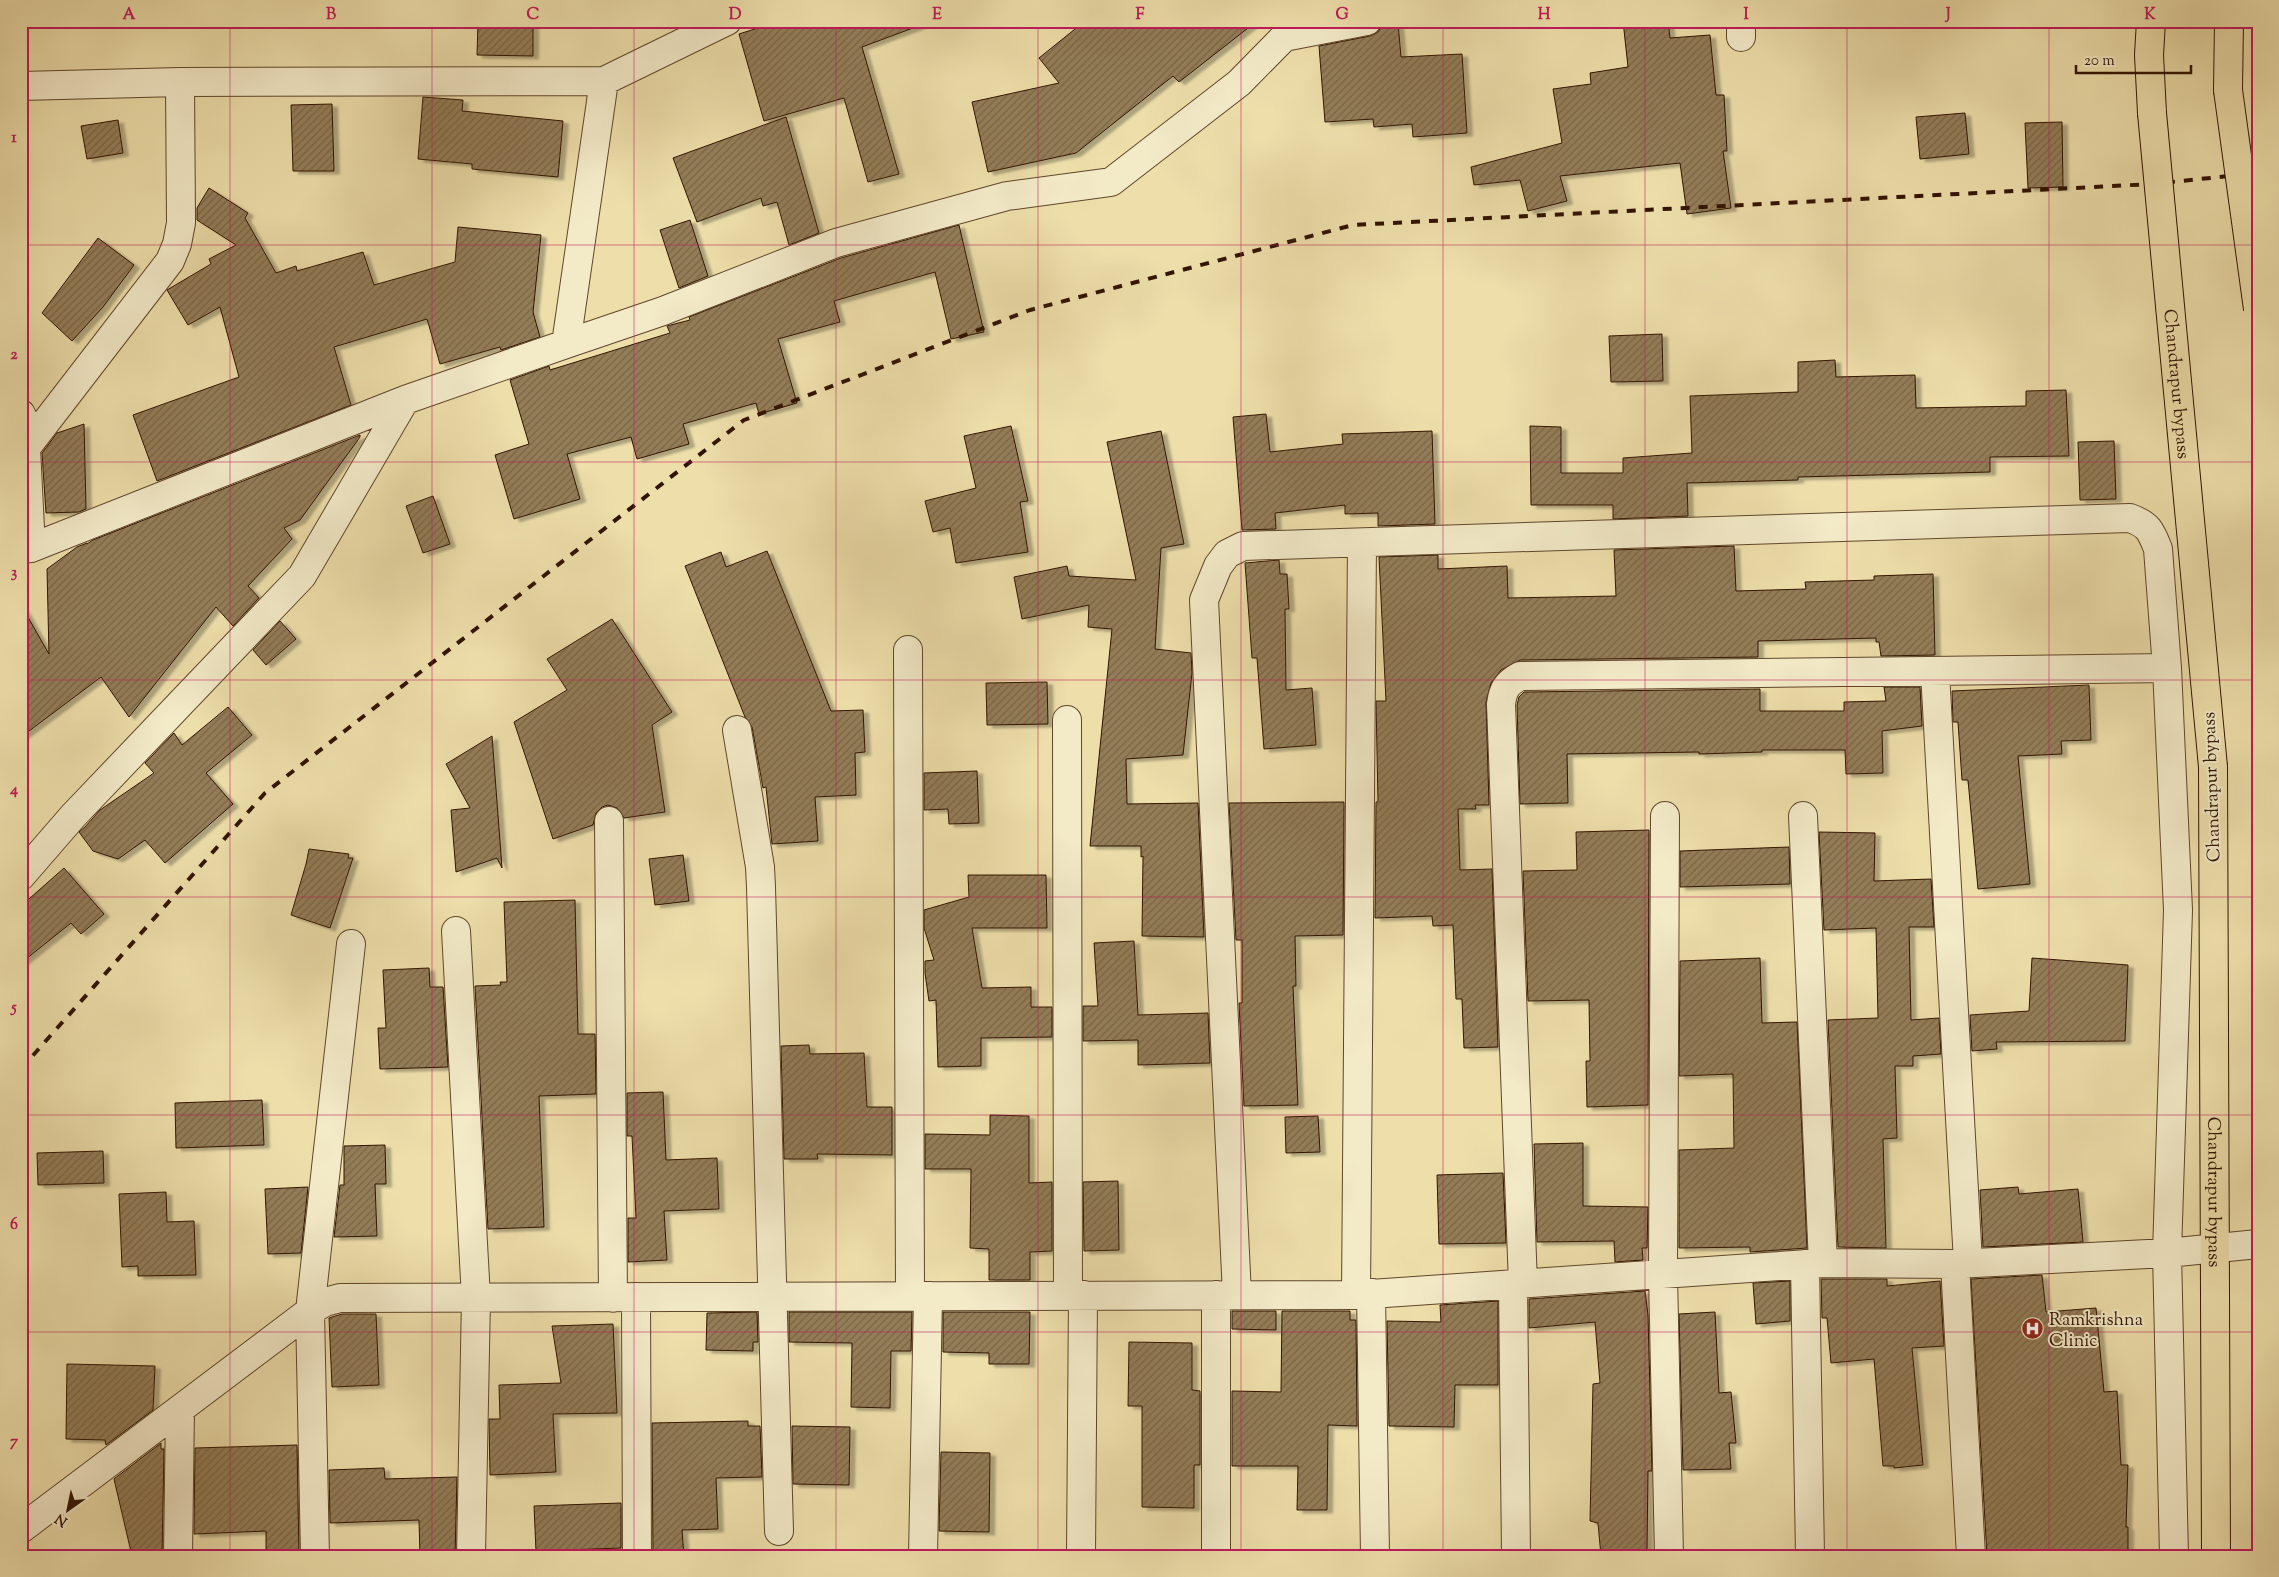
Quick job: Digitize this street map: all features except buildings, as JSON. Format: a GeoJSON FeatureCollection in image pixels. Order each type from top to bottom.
{"type":"FeatureCollection","features":[{"type":"Feature","properties":{"kind":"highway","name":"Chandrapur bypass"},"geometry":{"type":"LineString","coordinates":[[2151,21],[2149,55],[2152,113],[2214,766],[2216,1556]]}},
{"type":"Feature","properties":{"kind":"highway"},"geometry":{"type":"LineString","coordinates":[[2229,21],[2228,90],[2258,308]]}},
{"type":"Feature","properties":{"kind":"street"},"geometry":{"type":"LineString","coordinates":[[21,86],[180,82],[604,81],[727,21]]}},
{"type":"Feature","properties":{"kind":"street"},"geometry":{"type":"LineString","coordinates":[[21,414],[32,439],[26,448],[26,548],[405,400],[662,312],[836,243],[1007,196],[1110,182],[1239,83],[1292,29],[1367,21]]}},
{"type":"Feature","properties":{"kind":"street"},"geometry":{"type":"LineString","coordinates":[[566,344],[604,81]]}},
{"type":"Feature","properties":{"kind":"street"},"geometry":{"type":"LineString","coordinates":[[26,448],[170,261],[178,244],[181,223],[180,82]]}},
{"type":"Feature","properties":{"kind":"street"},"geometry":{"type":"LineString","coordinates":[[21,876],[68,821],[302,576],[405,400]]}},
{"type":"Feature","properties":{"kind":"street"},"geometry":{"type":"LineString","coordinates":[[1216,1556],[1226,1295],[1204,600],[1218,566],[1227,554],[1243,546],[2130,518],[2144,523],[2152,534],[2158,549],[2167,668],[2178,910],[2167,1253],[2174,1556]]}},
{"type":"Feature","properties":{"kind":"street"},"geometry":{"type":"LineString","coordinates":[[1362,543],[1364,1294],[1375,1556]]}},
{"type":"Feature","properties":{"kind":"street"},"geometry":{"type":"LineString","coordinates":[[908,650],[923,1556]]}},
{"type":"Feature","properties":{"kind":"street"},"geometry":{"type":"LineString","coordinates":[[1516,1556],[1518,1284],[1501,704],[1503,692],[1509,682],[1520,676],[2167,668]]}},
{"type":"Feature","properties":{"kind":"street"},"geometry":{"type":"LineString","coordinates":[[1935,672],[1961,1263],[1971,1556]]}},
{"type":"Feature","properties":{"kind":"street"},"geometry":{"type":"LineString","coordinates":[[1067,720],[1075,1295],[1081,1556]]}},
{"type":"Feature","properties":{"kind":"street"},"geometry":{"type":"LineString","coordinates":[[737,730],[760,867],[779,1531]]}},
{"type":"Feature","properties":{"kind":"street"},"geometry":{"type":"LineString","coordinates":[[1665,816],[1663,1274],[1669,1556]]}},
{"type":"Feature","properties":{"kind":"street"},"geometry":{"type":"LineString","coordinates":[[1803,816],[1814,1264],[1810,1556]]}},
{"type":"Feature","properties":{"kind":"street"},"geometry":{"type":"LineString","coordinates":[[608,821],[624,1297],[637,1556]]}},
{"type":"Feature","properties":{"kind":"street"},"geometry":{"type":"LineString","coordinates":[[456,931],[476,1298],[470,1556]]}},
{"type":"Feature","properties":{"kind":"street"},"geometry":{"type":"LineString","coordinates":[[315,1556],[310,1311],[351,944]]}},
{"type":"Feature","properties":{"kind":"street"},"geometry":{"type":"LineString","coordinates":[[21,1529],[310,1311],[325,1302],[340,1298],[771,1298],[1364,1294],[1814,1264],[1961,1263],[2167,1253],[2258,1244]]}},
{"type":"Feature","properties":{"kind":"street"},"geometry":{"type":"LineString","coordinates":[[178,1556],[180,1409]]}},
{"type":"Feature","properties":{"kind":"railway"},"geometry":{"type":"LineString","coordinates":[[21,1069],[265,793],[744,420],[1030,310],[1353,225],[2152,184],[2258,173]]}},
{"type":"Feature","properties":{"kind":"place","name":"Ramkrishna Clinic"},"geometry":{"type":"Point","coordinates":[2033,1329]}}]}
